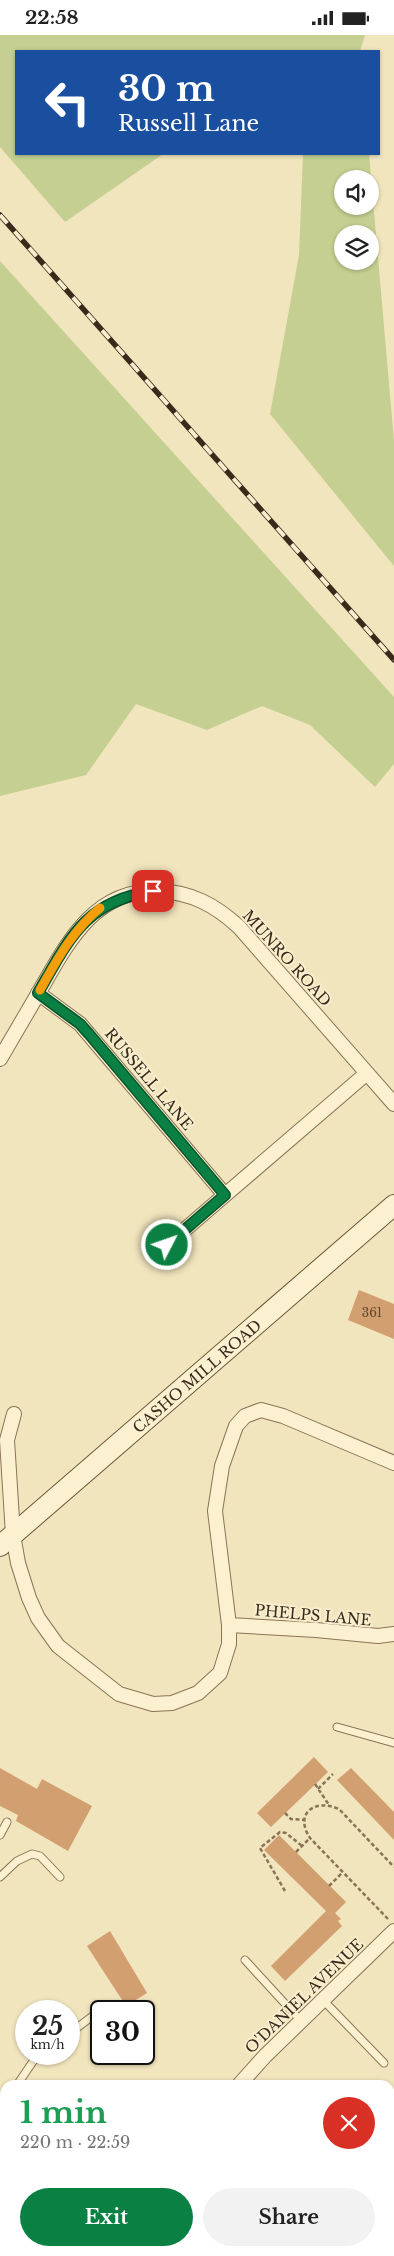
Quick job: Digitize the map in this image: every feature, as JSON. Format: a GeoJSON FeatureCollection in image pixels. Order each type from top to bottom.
{"type":"FeatureCollection","features":[{"type":"Feature","properties":{"kind":"street","name":"MUNRO ROAD"},"geometry":{"type":"LineString","coordinates":[[0,1059],[68,942],[88,918],[100,908],[134,894],[153,891],[189,895],[223,912],[239,927],[394,1104]]}},
{"type":"Feature","properties":{"kind":"street","name":"RUSSELL LANE"},"geometry":{"type":"LineString","coordinates":[[38,993],[80,1024],[225,1195]]}},
{"type":"Feature","properties":{"kind":"street"},"geometry":{"type":"LineString","coordinates":[[167,1245],[367,1073]]}},
{"type":"Feature","properties":{"kind":"street","name":"CASHO MILL ROAD"},"geometry":{"type":"LineString","coordinates":[[7,1540],[394,1205]]}},
{"type":"Feature","properties":{"kind":"street"},"geometry":{"type":"LineString","coordinates":[[14,1414],[7,1440],[7,1540],[18,1563],[29,1598],[47,1632],[58,1646],[119,1694],[153,1704],[172,1703],[198,1693],[220,1673],[229,1644],[229,1625],[215,1511],[222,1466],[236,1426],[245,1416],[261,1410],[283,1415],[394,1463]]}},
{"type":"Feature","properties":{"kind":"street","name":"PHELPS LANE"},"geometry":{"type":"LineString","coordinates":[[229,1625],[378,1636],[394,1634]]}},
{"type":"Feature","properties":{"kind":"street","name":"O'DANIEL AVENUE"},"geometry":{"type":"LineString","coordinates":[[243,2080],[265,2056],[323,2000],[392,1926]]}},
{"type":"Feature","properties":{"kind":"lane"},"geometry":{"type":"LineString","coordinates":[[337,1727],[394,1743]]}},
{"type":"Feature","properties":{"kind":"lane"},"geometry":{"type":"LineString","coordinates":[[0,1835],[6,1822]]}},
{"type":"Feature","properties":{"kind":"lane"},"geometry":{"type":"LineString","coordinates":[[0,1877],[17,1861],[32,1854],[40,1856],[60,1877]]}},
{"type":"Feature","properties":{"kind":"lane"},"geometry":{"type":"LineString","coordinates":[[245,1960],[301,2021]]}},
{"type":"Feature","properties":{"kind":"lane"},"geometry":{"type":"LineString","coordinates":[[323,2000],[384,2063]]}},
{"type":"Feature","properties":{"kind":"lane"},"geometry":{"type":"LineString","coordinates":[[20,2080],[30,2065]]}},
{"type":"Feature","properties":{"kind":"path"},"geometry":{"type":"LineString","coordinates":[[318,1789],[333,1774]]}},
{"type":"Feature","properties":{"kind":"path"},"geometry":{"type":"LineString","coordinates":[[315,1784],[329,1805]]}},
{"type":"Feature","properties":{"kind":"path"},"geometry":{"type":"LineString","coordinates":[[392,1926],[310,1839],[305,1831],[305,1820],[309,1811],[317,1805],[329,1805],[339,1809],[394,1867]]}},
{"type":"Feature","properties":{"kind":"path"},"geometry":{"type":"LineString","coordinates":[[285,1813],[291,1819],[305,1820]]}},
{"type":"Feature","properties":{"kind":"path"},"geometry":{"type":"LineString","coordinates":[[285,1891],[260,1848],[280,1831],[286,1833],[302,1846]]}},
{"type":"Feature","properties":{"kind":"path"},"geometry":{"type":"LineString","coordinates":[[296,1852],[310,1839]]}},
{"type":"Feature","properties":{"kind":"path"},"geometry":{"type":"LineString","coordinates":[[329,1885],[342,1872]]}},
{"type":"Feature","properties":{"kind":"green space"},"geometry":{"type":"Polygon","coordinates":[[[0,35],[365,35],[360,50],[15,50],[15,155],[162,155],[65,222],[0,147],[0,35]]]}},
{"type":"Feature","properties":{"kind":"green space"},"geometry":{"type":"Polygon","coordinates":[[[303,155],[369,155],[370,170],[334,170],[334,215],[374,215],[375,225],[334,225],[334,270],[379,269],[394,441],[394,566],[270,414],[299,255],[303,155]]]}},
{"type":"Feature","properties":{"kind":"green space"},"geometry":{"type":"Polygon","coordinates":[[[0,261],[394,697],[394,764],[375,787],[310,725],[262,706],[207,730],[136,704],[86,775],[0,796],[0,261]]]}},
{"type":"Feature","properties":{"kind":"building"},"geometry":{"type":"Polygon","coordinates":[[[359,1290],[394,1304],[394,1339],[348,1320],[359,1290]]]}},
{"type":"Feature","properties":{"kind":"building"},"geometry":{"type":"Polygon","coordinates":[[[314,1757],[328,1772],[271,1827],[257,1813],[314,1757]]]}},
{"type":"Feature","properties":{"kind":"building"},"geometry":{"type":"Polygon","coordinates":[[[0,1768],[37,1789],[42,1779],[92,1806],[68,1851],[16,1821],[18,1815],[0,1806],[0,1768]]]}},
{"type":"Feature","properties":{"kind":"building"},"geometry":{"type":"Polygon","coordinates":[[[351,1768],[394,1812],[394,1840],[337,1780],[351,1768]]]}},
{"type":"Feature","properties":{"kind":"building"},"geometry":{"type":"Polygon","coordinates":[[[279,1835],[346,1902],[335,1913],[341,1919],[338,1921],[342,1926],[285,1981],[271,1966],[326,1911],[264,1850],[279,1835]]]}},
{"type":"Feature","properties":{"kind":"building"},"geometry":{"type":"Polygon","coordinates":[[[110,1931],[147,1993],[136,2000],[122,2000],[87,1946],[110,1931]]]}},
{"type":"Feature","properties":{"kind":"railway"},"geometry":{"type":"LineString","coordinates":[[0,215],[394,660]]}},
{"type":"Feature","properties":{"kind":"slow traffic"},"geometry":{"type":"LineString","coordinates":[[40,990],[68,942],[88,918],[100,908]]}},
{"type":"Feature","properties":{"kind":"route"},"geometry":{"type":"LineString","coordinates":[[153,891],[134,894],[116,900],[100,908],[88,918],[68,942],[38,993],[80,1024],[225,1195],[167,1245]]}}]}
